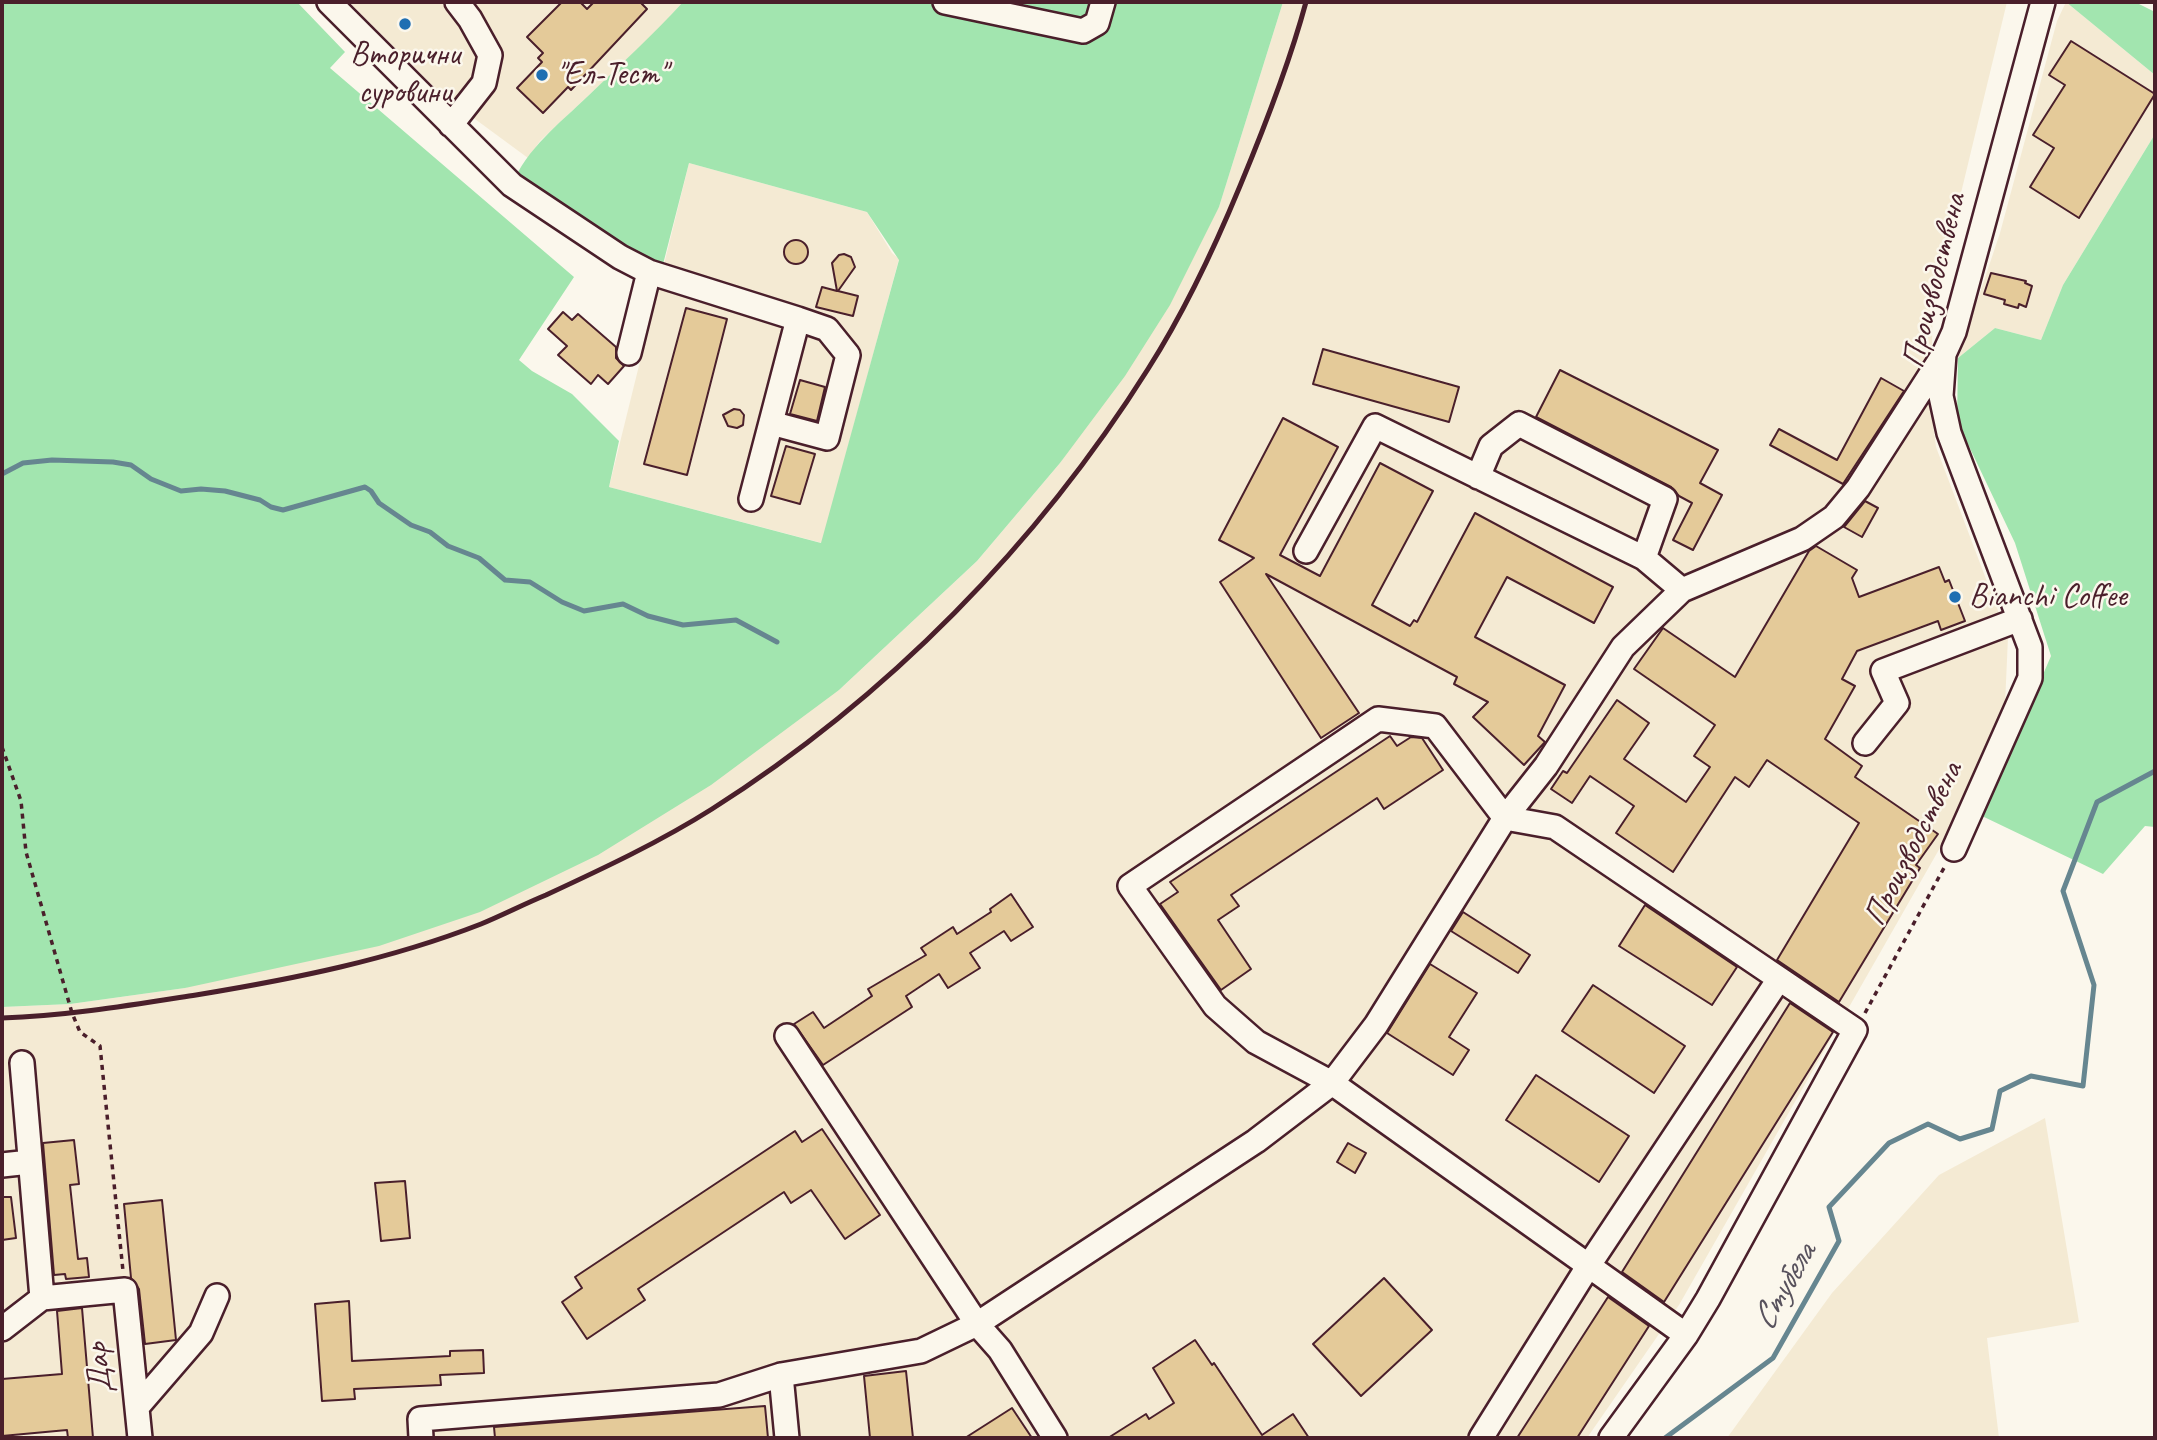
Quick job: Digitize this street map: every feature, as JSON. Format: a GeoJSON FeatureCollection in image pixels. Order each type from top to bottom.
{"type":"FeatureCollection","features":[{"type":"Feature","properties":{"kind":"street"},"geometry":{"type":"LineString","coordinates":[[329,2],[512,185],[620,257],[649,272],[827,329],[848,355],[827,438],[771,423]]}},
{"type":"Feature","properties":{"kind":"street"},"geometry":{"type":"LineString","coordinates":[[451,125],[484,83],[490,55],[457,2]]}},
{"type":"Feature","properties":{"kind":"street"},"geometry":{"type":"LineString","coordinates":[[945,2],[1083,31],[1097,23],[1103,2]]}},
{"type":"Feature","properties":{"kind":"street","name":"Производствена"},"geometry":{"type":"LineString","coordinates":[[1954,849],[2030,678],[2030,647],[1958,463],[1949,433],[1941,396],[1944,354],[1954,332],[2043,2]]}},
{"type":"Feature","properties":{"kind":"street"},"geometry":{"type":"LineString","coordinates":[[629,353],[649,272]]}},
{"type":"Feature","properties":{"kind":"street"},"geometry":{"type":"LineString","coordinates":[[751,499],[798,319]]}},
{"type":"Feature","properties":{"kind":"street"},"geometry":{"type":"LineString","coordinates":[[421,1438],[420,1419],[719,1395],[781,1375],[921,1352],[977,1324],[1256,1140],[1332,1083],[1376,1025],[1505,817],[1546,766],[1623,647],[1682,590],[1802,539],[1834,517],[1858,488],[1944,354]]}},
{"type":"Feature","properties":{"kind":"street"},"geometry":{"type":"LineString","coordinates":[[1478,477],[1490,446],[1519,424],[1665,499],[1644,558]]}},
{"type":"Feature","properties":{"kind":"street"},"geometry":{"type":"LineString","coordinates":[[1307,551],[1375,426],[1644,558],[1682,590]]}},
{"type":"Feature","properties":{"kind":"street"},"geometry":{"type":"LineString","coordinates":[[1865,743],[1897,703],[1883,671],[2020,618]]}},
{"type":"Feature","properties":{"kind":"street"},"geometry":{"type":"LineString","coordinates":[[1611,1438],[1686,1335],[1709,1298],[1855,1030],[1555,827],[1505,817],[1435,726],[1378,719],[1130,886],[1215,1006],[1256,1042],[1332,1083],[1686,1335]]}},
{"type":"Feature","properties":{"kind":"street"},"geometry":{"type":"LineString","coordinates":[[1481,1438],[1589,1265],[1779,979]]}},
{"type":"Feature","properties":{"kind":"street"},"geometry":{"type":"LineString","coordinates":[[787,1036],[977,1324],[1000,1350],[1055,1438]]}},
{"type":"Feature","properties":{"kind":"street"},"geometry":{"type":"LineString","coordinates":[[22,1063],[42,1298]]}},
{"type":"Feature","properties":{"kind":"street"},"geometry":{"type":"LineString","coordinates":[[2,1165],[30,1162]]}},
{"type":"Feature","properties":{"kind":"street"},"geometry":{"type":"LineString","coordinates":[[2,1329],[42,1298],[125,1290]]}},
{"type":"Feature","properties":{"kind":"street","name":"Дар"},"geometry":{"type":"LineString","coordinates":[[125,1290],[140,1438]]}},
{"type":"Feature","properties":{"kind":"street"},"geometry":{"type":"LineString","coordinates":[[138,1406],[201,1333],[217,1296]]}},
{"type":"Feature","properties":{"kind":"street"},"geometry":{"type":"LineString","coordinates":[[781,1375],[788,1438]]}},
{"type":"Feature","properties":{"kind":"path"},"geometry":{"type":"LineString","coordinates":[[2,747],[21,801],[26,852],[72,1013],[80,1032],[100,1046],[125,1290]]}},
{"type":"Feature","properties":{"kind":"path","name":"Производствена"},"geometry":{"type":"LineString","coordinates":[[1855,1030],[1954,849]]}},
{"type":"Feature","properties":{"kind":"shaded area"},"geometry":{"type":"Polygon","coordinates":[[[349,2],[683,2],[656,32],[540,141],[528,158],[441,94],[349,2]]]}},
{"type":"Feature","properties":{"kind":"shaded area"},"geometry":{"type":"Polygon","coordinates":[[[1283,2],[2007,2],[1961,193],[1933,283],[1931,409],[1936,447],[2008,637],[2005,705],[1941,846],[1679,1305],[1587,1438],[2,1438],[2,1007],[70,1004],[185,988],[839,690],[977,561],[1060,463],[1219,207],[1283,2]]]}},
{"type":"Feature","properties":{"kind":"shaded area"},"geometry":{"type":"Polygon","coordinates":[[[2066,2],[2155,75],[2155,134],[2063,285],[2041,340],[1995,328],[1958,358],[2000,233],[2057,21],[2066,2]]]}},
{"type":"Feature","properties":{"kind":"shaded area"},"geometry":{"type":"Polygon","coordinates":[[[689,163],[867,212],[892,253],[899,259],[822,543],[609,487],[689,163]]]}},
{"type":"Feature","properties":{"kind":"shaded area"},"geometry":{"type":"Polygon","coordinates":[[[2045,1118],[2079,1322],[1987,1338],[1999,1438],[1727,1438],[1832,1293],[1939,1175],[2045,1118]]]}},
{"type":"Feature","properties":{"kind":"green space"},"geometry":{"type":"Polygon","coordinates":[[[2,2],[297,2],[345,52],[330,68],[574,277],[519,360],[532,371],[572,394],[619,441],[609,487],[821,543],[899,260],[867,212],[689,163],[660,276],[512,185],[535,148],[683,2],[1283,2],[1219,207],[1170,305],[1125,376],[1060,463],[977,561],[839,690],[711,785],[598,855],[480,912],[379,946],[185,988],[70,1004],[2,1007],[2,2]]]}},
{"type":"Feature","properties":{"kind":"green space"},"geometry":{"type":"Polygon","coordinates":[[[2066,2],[2135,2],[2155,12],[2155,75],[2066,2]]]}},
{"type":"Feature","properties":{"kind":"green space"},"geometry":{"type":"Polygon","coordinates":[[[2155,134],[2155,827],[2145,826],[2103,874],[1982,816],[2051,656],[2015,543],[1957,421],[1958,358],[1995,328],[2041,340],[2063,285],[2155,134]]]}},
{"type":"Feature","properties":{"kind":"building"},"geometry":{"type":"Polygon","coordinates":[[[562,2],[580,2],[587,9],[594,2],[640,2],[647,9],[571,90],[568,87],[543,113],[517,88],[542,62],[538,58],[543,53],[527,37],[562,2]]]}},
{"type":"Feature","properties":{"kind":"building"},"geometry":{"type":"Polygon","coordinates":[[[2071,41],[2155,94],[2079,218],[2030,187],[2054,148],[2033,135],[2065,85],[2049,75],[2071,41]]]}},
{"type":"Feature","properties":{"kind":"building"},"geometry":{"type":"Polygon","coordinates":[[[796,240],[804,244],[808,252],[804,260],[796,264],[788,260],[784,252],[788,244],[796,240]]]}},
{"type":"Feature","properties":{"kind":"building"},"geometry":{"type":"Polygon","coordinates":[[[839,255],[851,257],[855,267],[838,291],[858,296],[853,316],[816,307],[822,287],[837,291],[832,263],[839,255]]]}},
{"type":"Feature","properties":{"kind":"building"},"geometry":{"type":"Polygon","coordinates":[[[1991,273],[2026,281],[2025,283],[2032,286],[2026,307],[2004,304],[2005,300],[1984,294],[1991,273]]]}},
{"type":"Feature","properties":{"kind":"building"},"geometry":{"type":"Polygon","coordinates":[[[686,308],[727,319],[687,475],[644,464],[686,308]]]}},
{"type":"Feature","properties":{"kind":"building"},"geometry":{"type":"Polygon","coordinates":[[[563,312],[572,320],[578,314],[616,347],[616,358],[624,366],[608,384],[598,375],[591,384],[558,355],[567,346],[548,329],[563,312]]]}},
{"type":"Feature","properties":{"kind":"building"},"geometry":{"type":"Polygon","coordinates":[[[1323,349],[1459,387],[1449,422],[1313,384],[1323,349]]]}},
{"type":"Feature","properties":{"kind":"building"},"geometry":{"type":"Polygon","coordinates":[[[1560,370],[1718,450],[1700,483],[1722,495],[1693,550],[1673,540],[1692,503],[1679,496],[1671,487],[1536,417],[1560,370]]]}},
{"type":"Feature","properties":{"kind":"building"},"geometry":{"type":"Polygon","coordinates":[[[1881,378],[1904,391],[1843,484],[1770,445],[1779,429],[1837,460],[1881,378]]]}},
{"type":"Feature","properties":{"kind":"building"},"geometry":{"type":"Polygon","coordinates":[[[800,380],[825,387],[817,421],[790,414],[800,380]]]}},
{"type":"Feature","properties":{"kind":"building"},"geometry":{"type":"Polygon","coordinates":[[[734,409],[740,410],[744,415],[743,425],[737,428],[728,426],[723,415],[734,409]]]}},
{"type":"Feature","properties":{"kind":"building"},"geometry":{"type":"Polygon","coordinates":[[[1283,418],[1338,447],[1280,555],[1320,576],[1380,463],[1433,491],[1372,605],[1410,626],[1414,620],[1417,622],[1475,513],[1613,587],[1594,623],[1507,577],[1475,637],[1565,685],[1538,736],[1545,742],[1524,765],[1473,717],[1488,702],[1454,684],[1457,677],[1266,574],[1359,713],[1321,738],[1220,582],[1254,558],[1219,540],[1283,418]]]}},
{"type":"Feature","properties":{"kind":"building"},"geometry":{"type":"Polygon","coordinates":[[[786,446],[815,454],[800,504],[771,496],[786,446]]]}},
{"type":"Feature","properties":{"kind":"building"},"geometry":{"type":"Polygon","coordinates":[[[1865,501],[1878,508],[1862,537],[1844,527],[1865,501]]]}},
{"type":"Feature","properties":{"kind":"building"},"geometry":{"type":"Polygon","coordinates":[[[1816,546],[1857,570],[1852,578],[1859,597],[1939,567],[1945,582],[1949,580],[1965,621],[1941,630],[1938,621],[1857,651],[1842,679],[1855,686],[1825,739],[1862,766],[1855,777],[1938,834],[1916,865],[1920,868],[1839,1002],[1777,960],[1859,823],[1767,760],[1749,787],[1735,777],[1673,872],[1616,833],[1634,806],[1590,776],[1572,803],[1551,789],[1563,771],[1567,773],[1617,700],[1649,723],[1624,759],[1686,802],[1710,767],[1694,756],[1715,725],[1634,669],[1663,628],[1735,677],[1809,551],[1816,546]]]}},
{"type":"Feature","properties":{"kind":"building"},"geometry":{"type":"Polygon","coordinates":[[[1390,736],[1397,746],[1411,737],[1422,738],[1443,770],[1384,809],[1377,798],[1231,895],[1239,906],[1218,920],[1251,969],[1221,990],[1160,904],[1178,892],[1170,882],[1390,736]]]}},
{"type":"Feature","properties":{"kind":"building"},"geometry":{"type":"Polygon","coordinates":[[[1011,894],[1033,927],[1011,941],[1004,931],[970,953],[980,968],[948,988],[939,974],[906,996],[912,1007],[823,1065],[794,1024],[813,1012],[824,1028],[872,996],[868,989],[926,955],[921,948],[953,927],[957,934],[991,912],[990,909],[1011,894]]]}},
{"type":"Feature","properties":{"kind":"building"},"geometry":{"type":"Polygon","coordinates":[[[1645,905],[1737,967],[1712,1005],[1619,946],[1645,905]]]}},
{"type":"Feature","properties":{"kind":"building"},"geometry":{"type":"Polygon","coordinates":[[[1463,912],[1530,955],[1518,973],[1451,931],[1463,912]]]}},
{"type":"Feature","properties":{"kind":"building"},"geometry":{"type":"Polygon","coordinates":[[[1430,964],[1477,993],[1449,1037],[1469,1050],[1453,1075],[1387,1033],[1430,964]]]}},
{"type":"Feature","properties":{"kind":"building"},"geometry":{"type":"Polygon","coordinates":[[[1593,985],[1685,1046],[1654,1093],[1562,1031],[1593,985]]]}},
{"type":"Feature","properties":{"kind":"building"},"geometry":{"type":"Polygon","coordinates":[[[1790,1003],[1833,1032],[1664,1302],[1622,1272],[1790,1003]]]}},
{"type":"Feature","properties":{"kind":"building"},"geometry":{"type":"Polygon","coordinates":[[[1536,1075],[1629,1136],[1599,1182],[1506,1120],[1536,1075]]]}},
{"type":"Feature","properties":{"kind":"building"},"geometry":{"type":"Polygon","coordinates":[[[822,1129],[880,1215],[845,1239],[811,1190],[791,1203],[784,1192],[638,1289],[645,1300],[587,1339],[562,1302],[582,1288],[575,1277],[795,1131],[802,1142],[822,1129]]]}},
{"type":"Feature","properties":{"kind":"building"},"geometry":{"type":"Polygon","coordinates":[[[74,1140],[79,1184],[70,1185],[78,1259],[87,1258],[89,1277],[66,1279],[65,1274],[54,1275],[43,1143],[74,1140]]]}},
{"type":"Feature","properties":{"kind":"building"},"geometry":{"type":"Polygon","coordinates":[[[1348,1143],[1366,1153],[1355,1173],[1337,1162],[1348,1143]]]}},
{"type":"Feature","properties":{"kind":"building"},"geometry":{"type":"Polygon","coordinates":[[[405,1181],[410,1238],[381,1241],[375,1183],[405,1181]]]}},
{"type":"Feature","properties":{"kind":"building"},"geometry":{"type":"Polygon","coordinates":[[[2,1197],[11,1197],[16,1238],[2,1240],[2,1197]]]}},
{"type":"Feature","properties":{"kind":"building"},"geometry":{"type":"Polygon","coordinates":[[[162,1200],[176,1340],[145,1344],[139,1289],[131,1278],[124,1204],[162,1200]]]}},
{"type":"Feature","properties":{"kind":"building"},"geometry":{"type":"Polygon","coordinates":[[[1384,1278],[1432,1330],[1361,1396],[1313,1344],[1384,1278]]]}},
{"type":"Feature","properties":{"kind":"building"},"geometry":{"type":"Polygon","coordinates":[[[1608,1297],[1649,1326],[1577,1438],[1517,1438],[1608,1297]]]}},
{"type":"Feature","properties":{"kind":"building"},"geometry":{"type":"Polygon","coordinates":[[[349,1301],[352,1361],[450,1356],[450,1351],[483,1350],[484,1373],[440,1375],[441,1385],[354,1389],[355,1399],[322,1401],[315,1304],[349,1301]]]}},
{"type":"Feature","properties":{"kind":"building"},"geometry":{"type":"Polygon","coordinates":[[[82,1308],[93,1438],[68,1438],[67,1430],[2,1436],[2,1379],[62,1374],[57,1311],[82,1308]]]}},
{"type":"Feature","properties":{"kind":"building"},"geometry":{"type":"Polygon","coordinates":[[[1195,1340],[1212,1365],[1214,1363],[1262,1435],[1293,1414],[1309,1438],[1108,1438],[1146,1414],[1149,1419],[1174,1403],[1153,1368],[1195,1340]]]}},
{"type":"Feature","properties":{"kind":"building"},"geometry":{"type":"Polygon","coordinates":[[[906,1371],[913,1438],[870,1438],[864,1376],[906,1371]]]}},
{"type":"Feature","properties":{"kind":"building"},"geometry":{"type":"Polygon","coordinates":[[[765,1406],[768,1438],[495,1438],[494,1427],[765,1406]]]}},
{"type":"Feature","properties":{"kind":"building"},"geometry":{"type":"Polygon","coordinates":[[[1012,1408],[1032,1438],[965,1438],[1012,1408]]]}},
{"type":"Feature","properties":{"kind":"waterway"},"geometry":{"type":"LineString","coordinates":[[2,474],[23,463],[52,460],[113,462],[131,465],[151,479],[181,491],[225,491],[260,500],[283,510],[365,487],[379,503],[411,525],[430,532],[448,546],[479,558],[505,580],[530,582],[562,602],[584,611],[623,604],[648,616],[683,625],[736,620],[777,642]]}},
{"type":"Feature","properties":{"kind":"waterway","name":"Стубела"},"geometry":{"type":"LineString","coordinates":[[1665,1438],[1773,1358],[1839,1241],[1829,1207],[1889,1143],[1928,1124],[1960,1139],[1992,1129],[2000,1091],[2031,1076],[2083,1086],[2094,985],[2063,891],[2097,802],[2155,771]]}},
{"type":"Feature","properties":{"kind":"railway"},"geometry":{"type":"LineString","coordinates":[[2,1018],[99,1010],[269,982],[376,958],[446,937],[546,895],[672,833],[776,765],[838,718],[898,667],[1008,556],[1105,434],[1148,369],[1187,302],[1230,210],[1276,95],[1306,2]]}},
{"type":"Feature","properties":{"kind":"place","name":"Вторични суровини"},"geometry":{"type":"Point","coordinates":[405,24]}},
{"type":"Feature","properties":{"kind":"place","name":"\"Ел-Тест\""},"geometry":{"type":"Point","coordinates":[542,75]}},
{"type":"Feature","properties":{"kind":"place","name":"Bianchi Coffee"},"geometry":{"type":"Point","coordinates":[1955,597]}}]}
